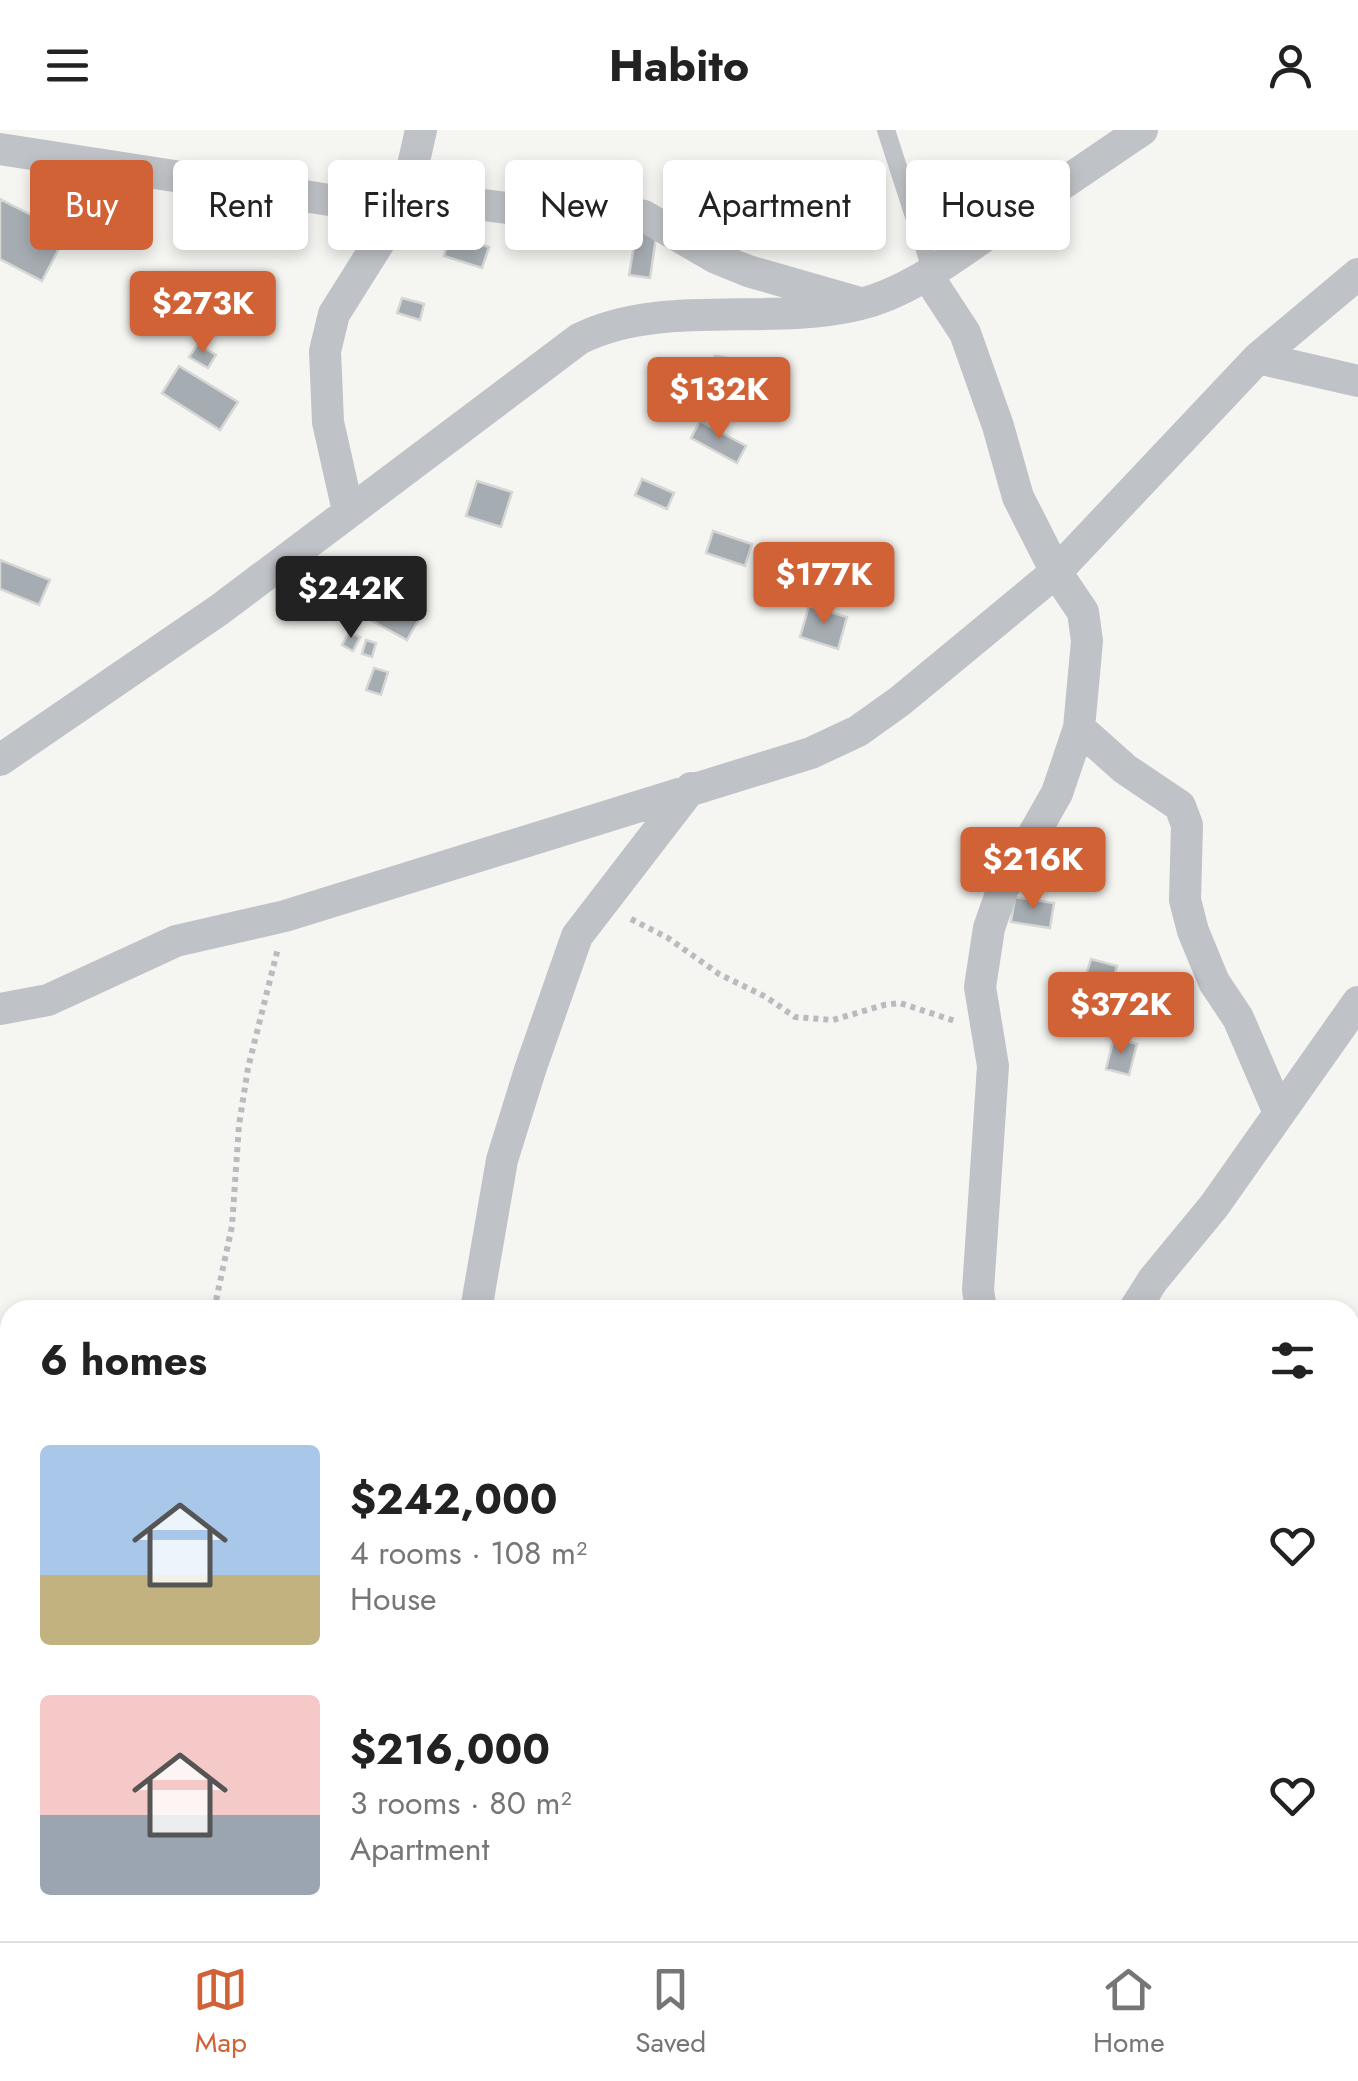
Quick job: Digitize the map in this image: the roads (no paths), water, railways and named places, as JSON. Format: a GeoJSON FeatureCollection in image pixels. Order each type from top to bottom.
{"type":"FeatureCollection","features":[{"type":"Feature","properties":{"kind":"street"},"geometry":{"type":"LineString","coordinates":[[414,160],[421,130]]}},
{"type":"Feature","properties":{"kind":"street"},"geometry":{"type":"LineString","coordinates":[[0,760],[219,610],[579,339],[602,328],[672,318],[796,315],[862,304],[930,274],[1142,130]]}},
{"type":"Feature","properties":{"kind":"street"},"geometry":{"type":"LineString","coordinates":[[0,150],[328,200]]}},
{"type":"Feature","properties":{"kind":"street"},"geometry":{"type":"LineString","coordinates":[[485,205],[547,212],[630,212],[748,271],[862,304]]}},
{"type":"Feature","properties":{"kind":"street"},"geometry":{"type":"LineString","coordinates":[[348,511],[328,422],[325,351],[334,314],[374,250]]}},
{"type":"Feature","properties":{"kind":"street"},"geometry":{"type":"LineString","coordinates":[[930,274],[965,333],[1018,496],[1056,572],[1082,612],[1088,641],[1079,728],[1057,793],[1003,888],[989,928],[980,987],[993,1066],[980,1300]]}},
{"type":"Feature","properties":{"kind":"street"},"geometry":{"type":"LineString","coordinates":[[0,1009],[48,1000],[176,941],[285,916],[810,753],[858,730],[1056,572],[1258,358],[1358,274]]}},
{"type":"Feature","properties":{"kind":"street"},"geometry":{"type":"LineString","coordinates":[[1258,358],[1358,381]]}},
{"type":"Feature","properties":{"kind":"street"},"geometry":{"type":"LineString","coordinates":[[1079,728],[1125,769],[1180,806],[1187,826],[1185,900],[1193,931],[1214,982],[1238,1018],[1279,1113]]}},
{"type":"Feature","properties":{"kind":"street"},"geometry":{"type":"LineString","coordinates":[[478,1300],[502,1160],[577,936],[690,788]]}},
{"type":"Feature","properties":{"kind":"street"},"geometry":{"type":"LineString","coordinates":[[1141,1300],[1358,1002]]}},
{"type":"Feature","properties":{"kind":"lane"},"geometry":{"type":"LineString","coordinates":[[886,130],[930,274]]}}]}
